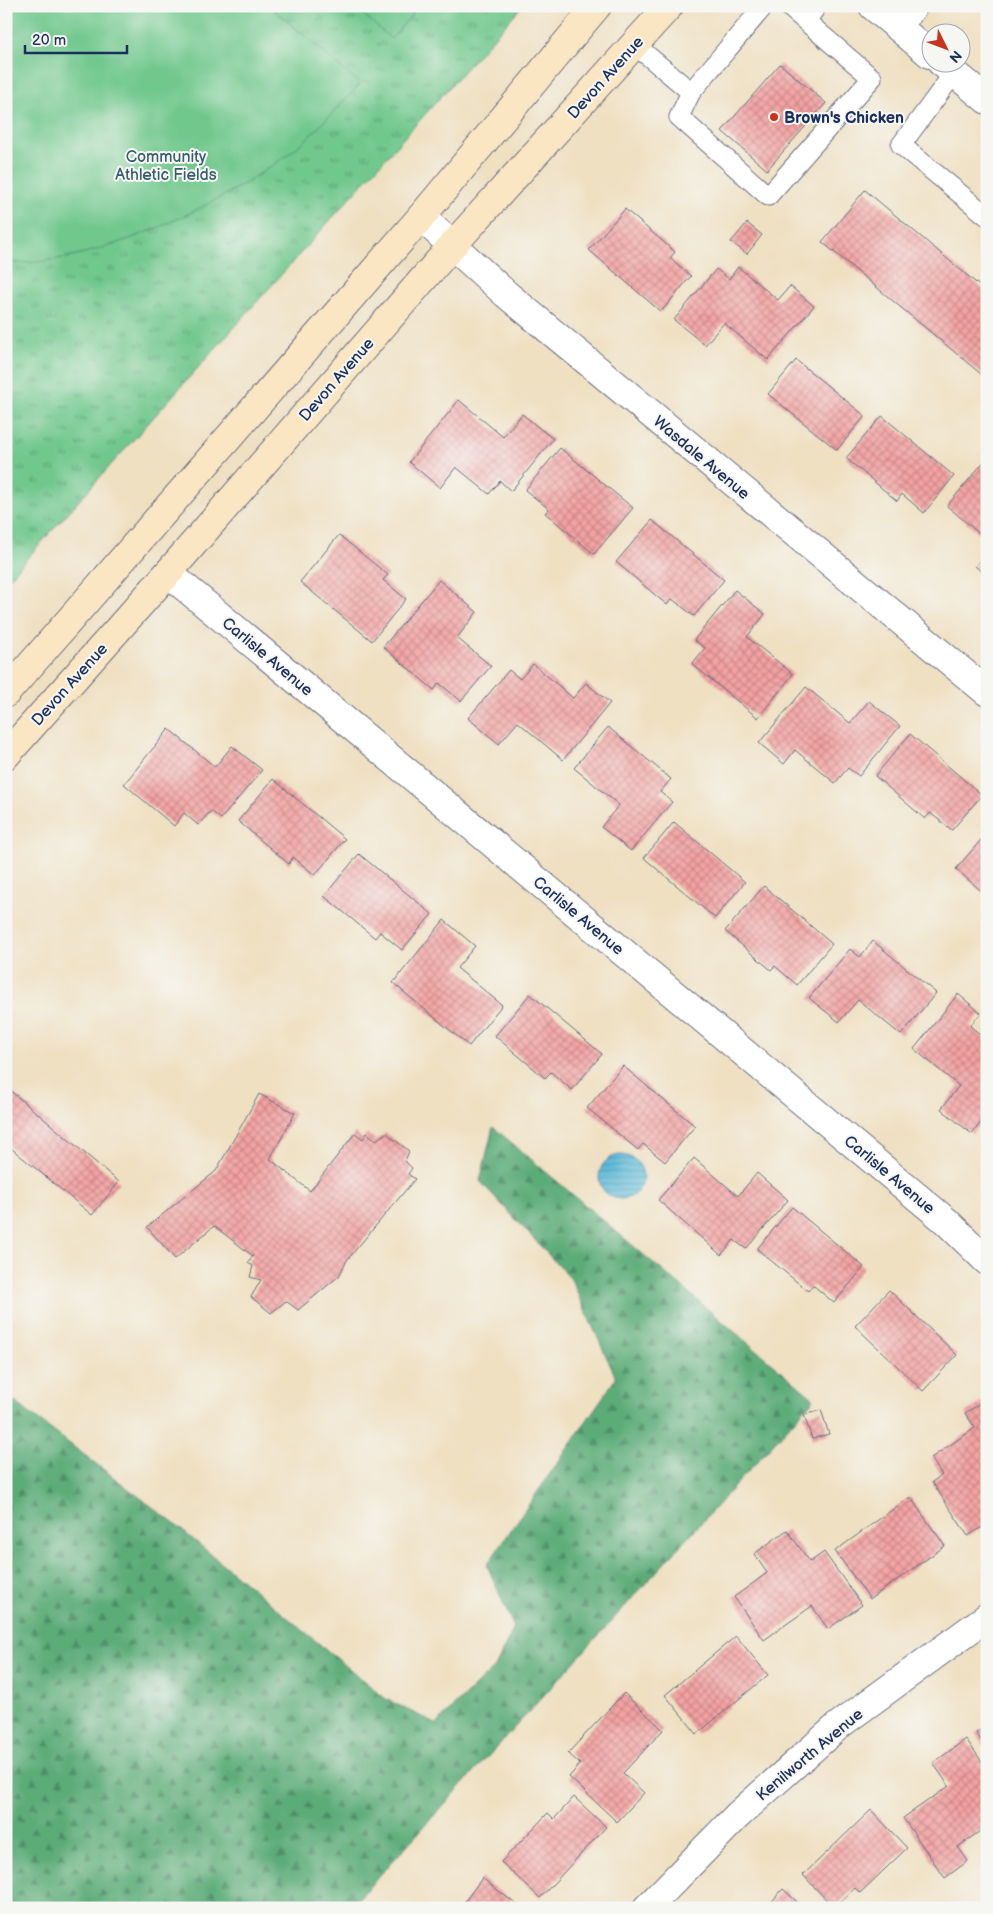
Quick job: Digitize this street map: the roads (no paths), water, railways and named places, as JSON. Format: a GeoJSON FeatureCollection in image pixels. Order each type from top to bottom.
{"type":"FeatureCollection","features":[{"type":"Feature","properties":{"kind":"main road"},"geometry":{"type":"LineString","coordinates":[[6,693],[421,217],[597,6]]}},
{"type":"Feature","properties":{"kind":"main road","name":"Devon Avenue"},"geometry":{"type":"LineString","coordinates":[[6,755],[451,247],[669,6]]}},
{"type":"Feature","properties":{"kind":"street"},"geometry":{"type":"LineString","coordinates":[[873,6],[920,46]]}},
{"type":"Feature","properties":{"kind":"street"},"geometry":{"type":"LineString","coordinates":[[952,72],[985,97]]}},
{"type":"Feature","properties":{"kind":"street","name":"Wasdale Avenue"},"geometry":{"type":"LineString","coordinates":[[421,217],[451,247],[987,692]]}},
{"type":"Feature","properties":{"kind":"street","name":"Carlisle Avenue"},"geometry":{"type":"LineString","coordinates":[[168,572],[946,1221],[987,1261]]}},
{"type":"Feature","properties":{"kind":"street","name":"Kenilworth Avenue"},"geometry":{"type":"LineString","coordinates":[[646,1908],[738,1815],[839,1725],[987,1618]]}},
{"type":"Feature","properties":{"kind":"lane"},"geometry":{"type":"LineString","coordinates":[[764,6],[691,92],[679,117],[768,196],[872,78],[788,6]]}},
{"type":"Feature","properties":{"kind":"lane"},"geometry":{"type":"LineString","coordinates":[[806,22],[817,6]]}},
{"type":"Feature","properties":{"kind":"lane"},"geometry":{"type":"LineString","coordinates":[[901,30],[919,6]]}},
{"type":"Feature","properties":{"kind":"lane"},"geometry":{"type":"LineString","coordinates":[[635,45],[691,92]]}},
{"type":"Feature","properties":{"kind":"lane"},"geometry":{"type":"LineString","coordinates":[[945,72],[901,144],[987,216]]}},
{"type":"Feature","properties":{"kind":"water"},"geometry":{"type":"Polygon","coordinates":[[[621,1155],[633,1159],[639,1165],[643,1177],[639,1189],[633,1195],[621,1199],[609,1195],[603,1189],[599,1177],[603,1165],[609,1159],[621,1155]]]}},
{"type":"Feature","properties":{"kind":"place","name":"Brown's Chicken"},"geometry":{"type":"Point","coordinates":[774,117]}},
{"type":"Feature","properties":{"kind":"park label","name":"Community Athletic Fields"},"geometry":{"type":"Point","coordinates":[166,165]}}]}
